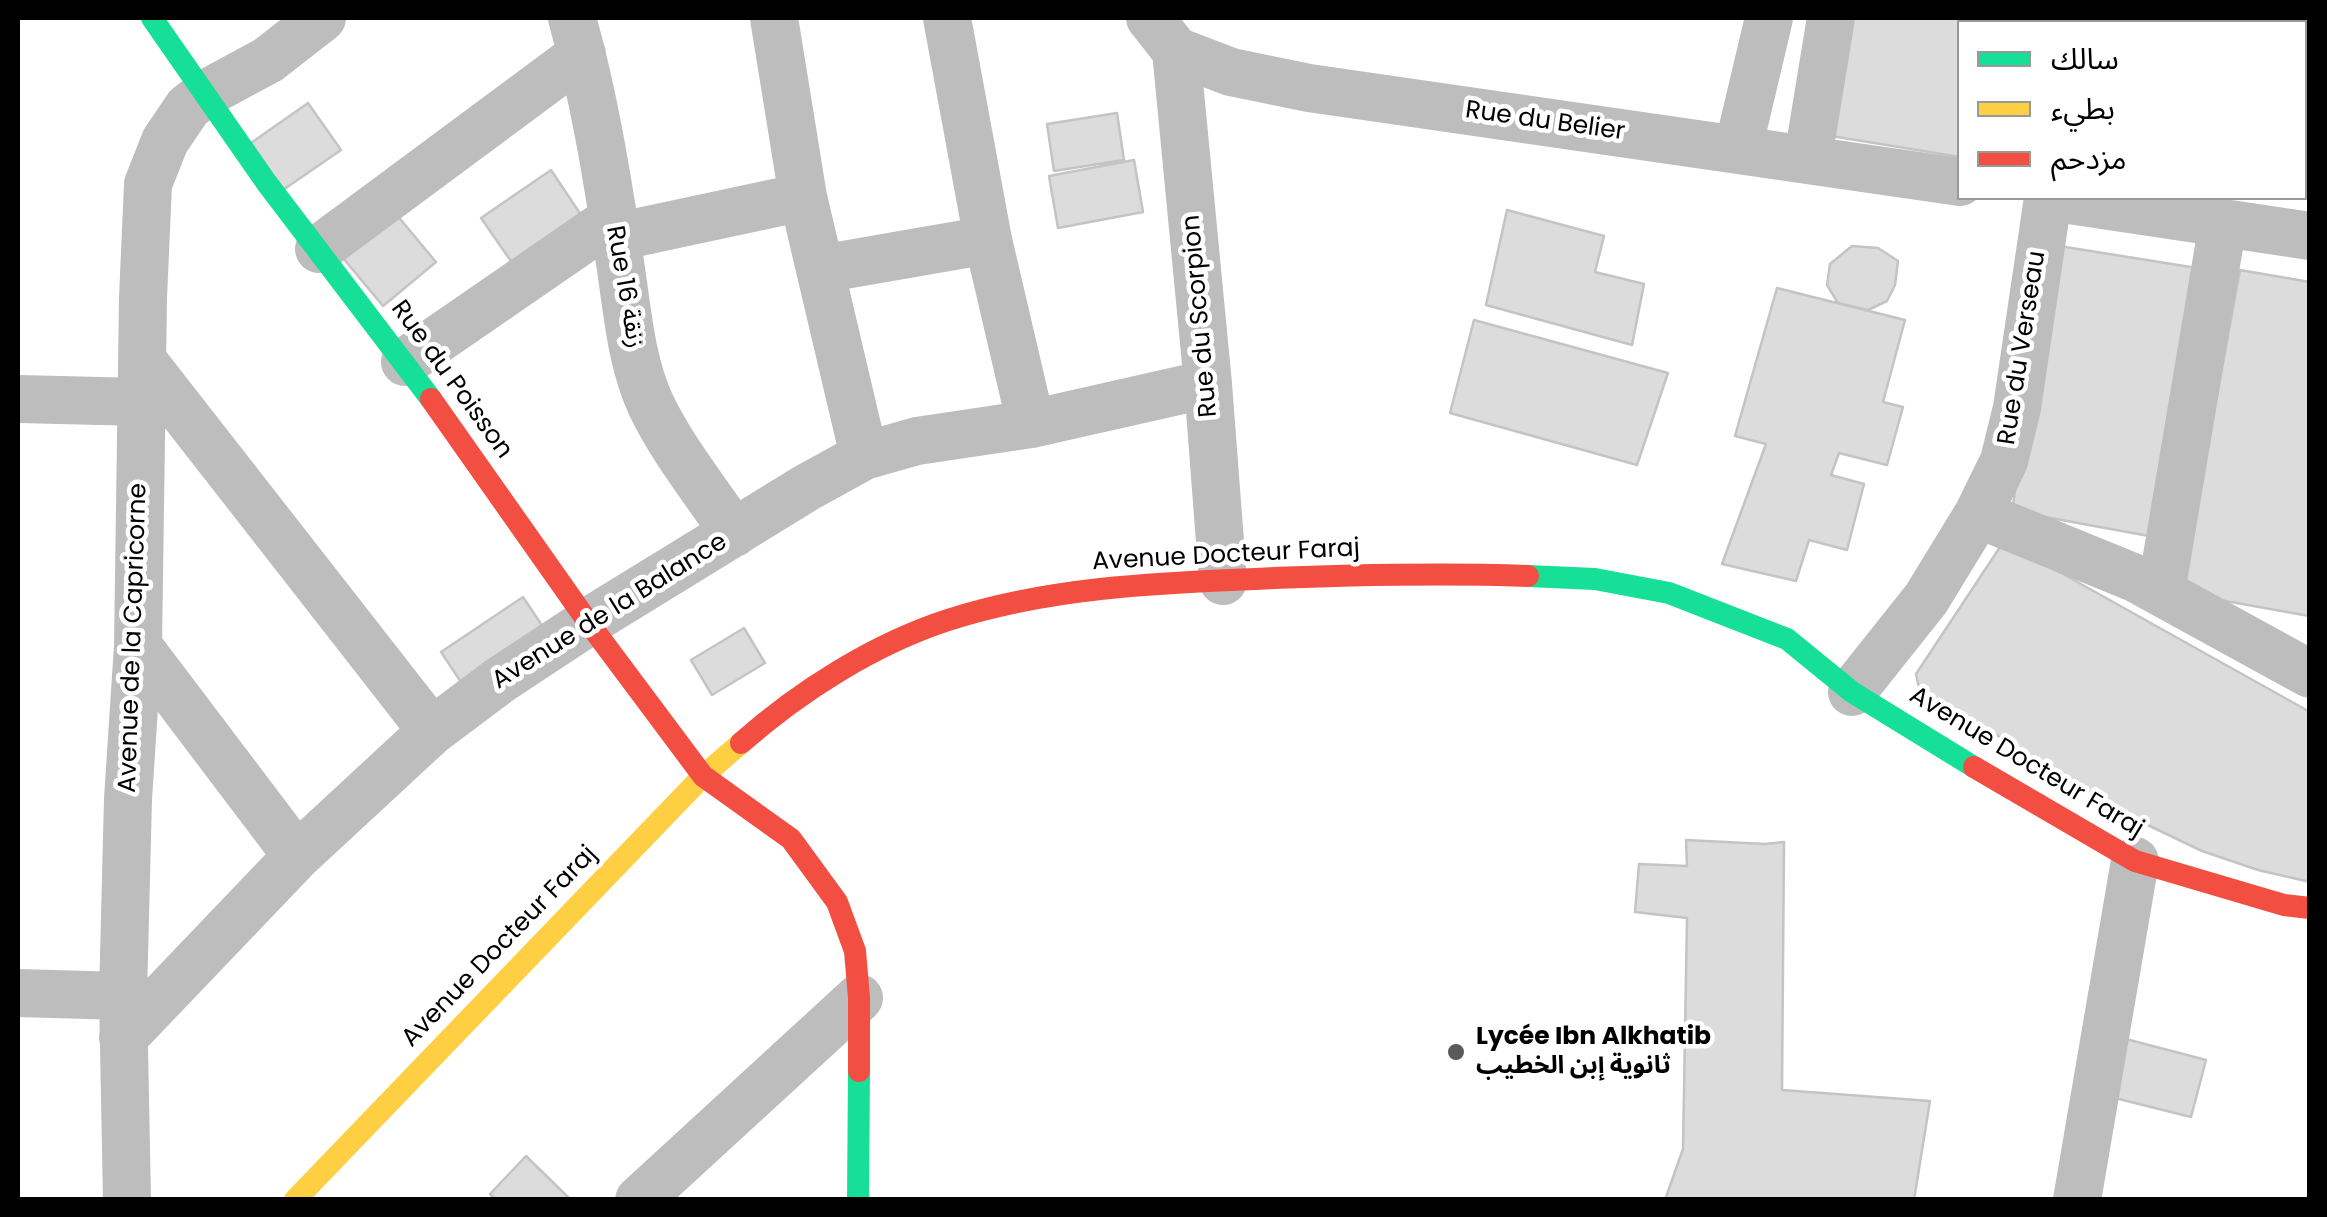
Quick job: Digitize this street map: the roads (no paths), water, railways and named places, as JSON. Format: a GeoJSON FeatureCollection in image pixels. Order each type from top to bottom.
{"type":"FeatureCollection","features":[{"type":"Feature","properties":{"kind":"street","name":"Rue du Poisson"},"geometry":{"type":"LineString","coordinates":[[152,18],[266,182],[405,362],[588,622],[703,776],[791,839],[836,902],[855,951],[859,998],[858,1200]]}},
{"type":"Feature","properties":{"kind":"street"},"geometry":{"type":"LineString","coordinates":[[205,94],[268,60],[322,18]]}},
{"type":"Feature","properties":{"kind":"street"},"geometry":{"type":"LineString","coordinates":[[774,18],[803,197],[864,456]]}},
{"type":"Feature","properties":{"kind":"street"},"geometry":{"type":"LineString","coordinates":[[947,18],[988,240],[1031,424]]}},
{"type":"Feature","properties":{"kind":"street"},"geometry":{"type":"LineString","coordinates":[[1738,149],[1769,18]]}},
{"type":"Feature","properties":{"kind":"street"},"geometry":{"type":"LineString","coordinates":[[1808,158],[1831,18]]}},
{"type":"Feature","properties":{"kind":"street","name":"Rue du Belier"},"geometry":{"type":"LineString","coordinates":[[1163,34],[1231,72],[1308,88],[1957,182]]}},
{"type":"Feature","properties":{"kind":"street","name":"Rue du Scorpion"},"geometry":{"type":"LineString","coordinates":[[1163,34],[1208,384],[1223,580]]}},
{"type":"Feature","properties":{"kind":"street"},"geometry":{"type":"LineString","coordinates":[[319,249],[577,36]]}},
{"type":"Feature","properties":{"kind":"street","name":"Rue 16 زنقة"},"geometry":{"type":"LineString","coordinates":[[577,36],[599,132],[640,374],[650,404],[676,448],[734,533]]}},
{"type":"Feature","properties":{"kind":"street","name":"Avenue de la Capricorne"},"geometry":{"type":"LineString","coordinates":[[127,1200],[123,1017],[128,798],[138,646],[148,184],[153,166],[177,122],[205,94]]}},
{"type":"Feature","properties":{"kind":"street"},"geometry":{"type":"LineString","coordinates":[[405,362],[614,228],[803,197]]}},
{"type":"Feature","properties":{"kind":"street","name":"Rue du Verseau"},"geometry":{"type":"LineString","coordinates":[[1852,692],[1926,599],[1978,514],[2004,460],[2017,408],[2048,200]]}},
{"type":"Feature","properties":{"kind":"street"},"geometry":{"type":"LineString","coordinates":[[2070,200],[2223,222],[2294,221]]}},
{"type":"Feature","properties":{"kind":"street"},"geometry":{"type":"LineString","coordinates":[[2161,592],[2223,222]]}},
{"type":"Feature","properties":{"kind":"street"},"geometry":{"type":"LineString","coordinates":[[820,269],[988,240]]}},
{"type":"Feature","properties":{"kind":"street"},"geometry":{"type":"LineString","coordinates":[[18,399],[143,382],[432,731]]}},
{"type":"Feature","properties":{"kind":"street","name":"Avenue de la Balance"},"geometry":{"type":"LineString","coordinates":[[123,1017],[432,731],[588,622],[864,456],[917,441],[1031,424],[1208,384]]}},
{"type":"Feature","properties":{"kind":"street"},"geometry":{"type":"LineString","coordinates":[[1978,514],[2094,559],[2310,674]]}},
{"type":"Feature","properties":{"kind":"street","name":"Avenue Docteur Faraj"},"geometry":{"type":"LineString","coordinates":[[295,1200],[703,776],[759,727],[816,686],[894,642],[948,620],[1034,598],[1101,587],[1223,580],[1455,576],[1595,579],[1669,592],[1787,638],[1852,692],[2135,860],[2284,906],[2310,908]]}},
{"type":"Feature","properties":{"kind":"street"},"geometry":{"type":"LineString","coordinates":[[138,646],[296,856]]}},
{"type":"Feature","properties":{"kind":"street"},"geometry":{"type":"LineString","coordinates":[[2077,1200],[2135,860]]}},
{"type":"Feature","properties":{"kind":"street"},"geometry":{"type":"LineString","coordinates":[[18,993],[123,1017]]}},
{"type":"Feature","properties":{"kind":"street"},"geometry":{"type":"LineString","coordinates":[[643,1197],[859,998]]}},
{"type":"Feature","properties":{"kind":"place","name":"Lycée Ibn Alkhatib ثانوية إبن الخطيب"},"geometry":{"type":"Point","coordinates":[1456,1052]}}]}
